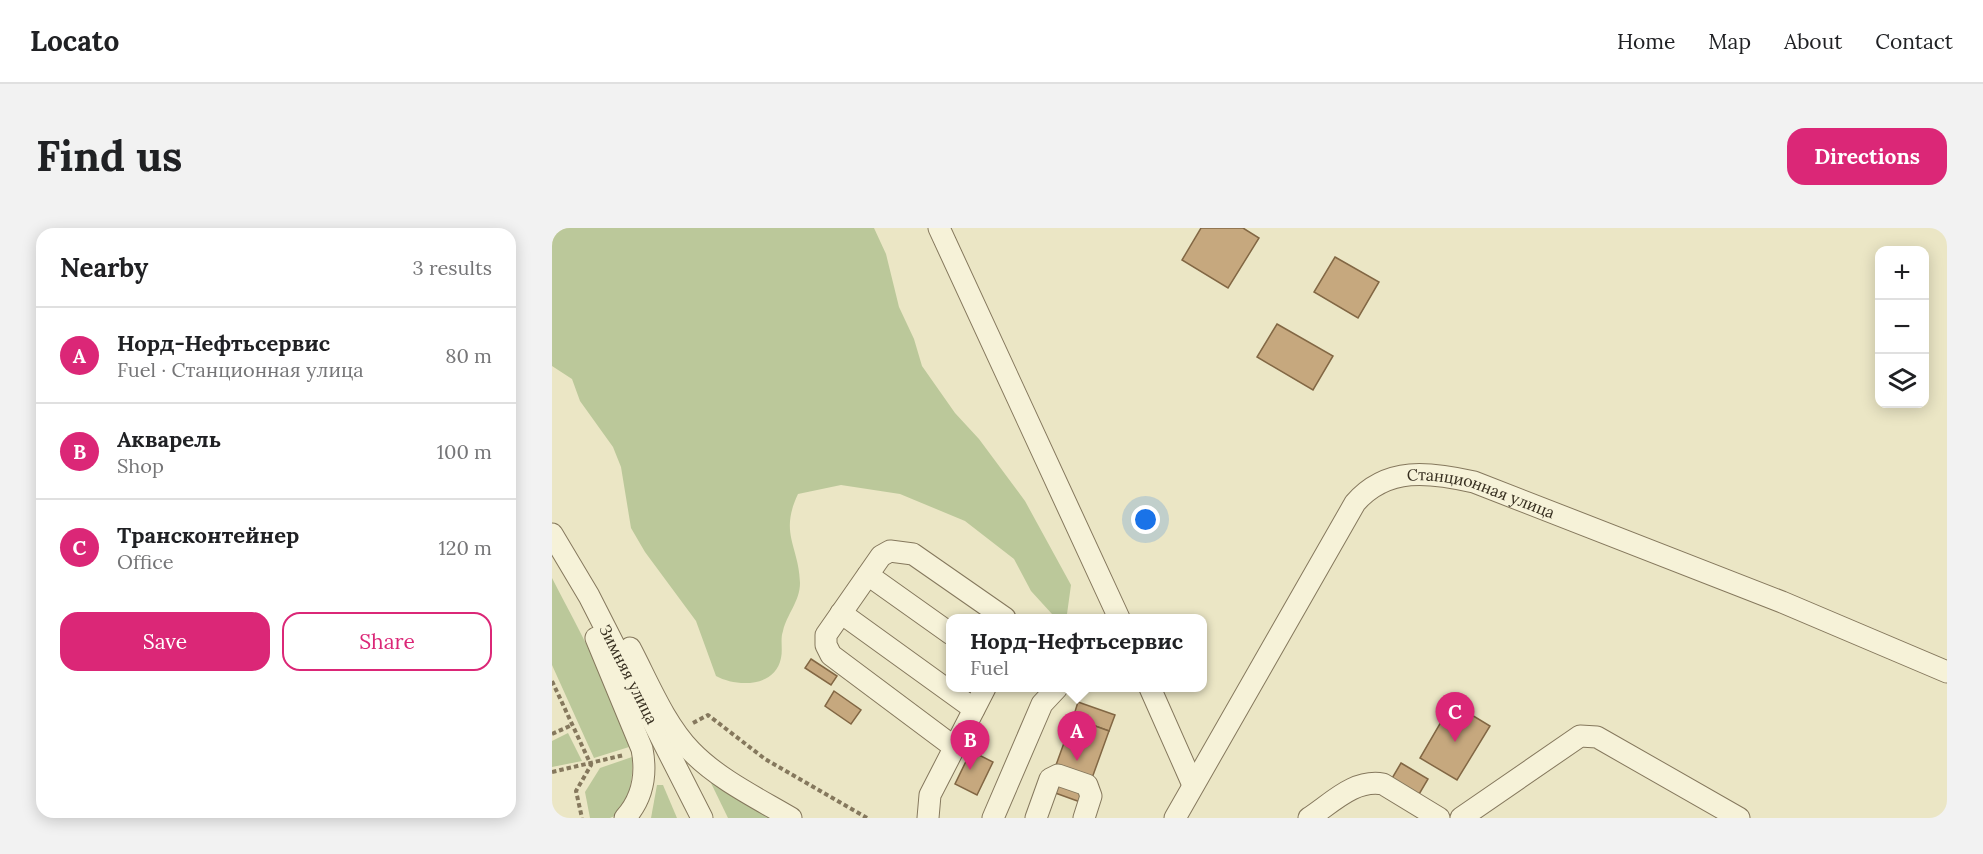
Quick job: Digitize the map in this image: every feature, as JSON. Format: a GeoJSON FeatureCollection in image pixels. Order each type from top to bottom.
{"type":"FeatureCollection","features":[{"type":"Feature","properties":{"kind":"street"},"geometry":{"type":"LineString","coordinates":[[939,228],[1117,614]]}},
{"type":"Feature","properties":{"kind":"street","name":"Станционная улица"},"geometry":{"type":"LineString","coordinates":[[1175,818],[1355,503],[1367,488],[1395,477],[1447,476],[1474,482],[1782,603],[1947,672]]}},
{"type":"Feature","properties":{"kind":"street","name":"Зимняя улица"},"geometry":{"type":"LineString","coordinates":[[552,534],[589,596],[702,818]]}},
{"type":"Feature","properties":{"kind":"street"},"geometry":{"type":"LineString","coordinates":[[954,747],[831,655],[826,645],[826,635],[882,556],[890,550],[913,554],[999,614]]}},
{"type":"Feature","properties":{"kind":"street"},"geometry":{"type":"LineString","coordinates":[[868,575],[946,630]]}},
{"type":"Feature","properties":{"kind":"street"},"geometry":{"type":"LineString","coordinates":[[589,596],[597,643],[642,749],[645,764],[642,790],[635,807],[625,818]]}},
{"type":"Feature","properties":{"kind":"street"},"geometry":{"type":"LineString","coordinates":[[589,596],[621,631],[676,732],[692,752],[721,774],[790,818]]}},
{"type":"Feature","properties":{"kind":"street"},"geometry":{"type":"LineString","coordinates":[[841,613],[946,689]]}},
{"type":"Feature","properties":{"kind":"street"},"geometry":{"type":"LineString","coordinates":[[950,692],[974,709]]}},
{"type":"Feature","properties":{"kind":"street"},"geometry":{"type":"LineString","coordinates":[[928,818],[930,795],[982,692]]}},
{"type":"Feature","properties":{"kind":"street"},"geometry":{"type":"LineString","coordinates":[[993,818],[1042,704],[1053,692]]}},
{"type":"Feature","properties":{"kind":"street"},"geometry":{"type":"LineString","coordinates":[[1152,692],[1193,786]]}},
{"type":"Feature","properties":{"kind":"street"},"geometry":{"type":"LineString","coordinates":[[1461,818],[1580,736],[1597,737],[1739,818]]}},
{"type":"Feature","properties":{"kind":"street"},"geometry":{"type":"LineString","coordinates":[[1036,818],[1050,779],[1058,775],[1087,785],[1092,796],[1084,818]]}},
{"type":"Feature","properties":{"kind":"street"},"geometry":{"type":"LineString","coordinates":[[1309,818],[1356,786],[1373,783],[1383,784],[1439,818]]}},
{"type":"Feature","properties":{"kind":"path"},"geometry":{"type":"LineString","coordinates":[[552,681],[591,765],[576,791],[582,818]]}},
{"type":"Feature","properties":{"kind":"path"},"geometry":{"type":"LineString","coordinates":[[552,734],[572,725]]}},
{"type":"Feature","properties":{"kind":"green space"},"geometry":{"type":"Polygon","coordinates":[[[552,228],[874,228],[886,254],[899,307],[914,339],[922,366],[955,413],[979,439],[1025,501],[1071,585],[1067,614],[1052,614],[1031,591],[1014,559],[965,521],[900,494],[841,485],[798,494],[793,508],[790,530],[800,583],[796,602],[783,631],[782,655],[777,668],[763,680],[754,682],[734,682],[716,676],[696,621],[645,552],[631,528],[621,467],[613,447],[580,401],[572,379],[552,366],[552,228]]]}},
{"type":"Feature","properties":{"kind":"green space"},"geometry":{"type":"Polygon","coordinates":[[[552,578],[605,682],[629,747],[594,758],[552,665],[552,578]]]}},
{"type":"Feature","properties":{"kind":"green space"},"geometry":{"type":"Polygon","coordinates":[[[568,733],[582,761],[552,767],[552,741],[568,733]]]}},
{"type":"Feature","properties":{"kind":"green space"},"geometry":{"type":"Polygon","coordinates":[[[632,757],[631,782],[622,809],[610,818],[590,818],[585,792],[600,768],[632,757]]]}},
{"type":"Feature","properties":{"kind":"green space"},"geometry":{"type":"Polygon","coordinates":[[[715,781],[775,818],[728,818],[711,783],[715,781]]]}},
{"type":"Feature","properties":{"kind":"green space"},"geometry":{"type":"Polygon","coordinates":[[[657,785],[663,785],[677,818],[651,818],[657,785]]]}},
{"type":"Feature","properties":{"kind":"building"},"geometry":{"type":"Polygon","coordinates":[[[1201,228],[1243,228],[1259,238],[1228,288],[1182,260],[1201,228]]]}},
{"type":"Feature","properties":{"kind":"building"},"geometry":{"type":"Polygon","coordinates":[[[1335,257],[1379,282],[1358,318],[1314,292],[1335,257]]]}},
{"type":"Feature","properties":{"kind":"building"},"geometry":{"type":"Polygon","coordinates":[[[1277,324],[1333,356],[1313,390],[1257,357],[1277,324]]]}},
{"type":"Feature","properties":{"kind":"building"},"geometry":{"type":"Polygon","coordinates":[[[811,659],[837,676],[831,685],[805,668],[811,659]]]}},
{"type":"Feature","properties":{"kind":"building"},"geometry":{"type":"Polygon","coordinates":[[[834,691],[861,710],[851,724],[825,706],[834,691]]]}},
{"type":"Feature","properties":{"kind":"building"},"geometry":{"type":"Polygon","coordinates":[[[1078,702],[1115,715],[1109,731],[1073,718],[1078,702]]]}},
{"type":"Feature","properties":{"kind":"building"},"geometry":{"type":"Polygon","coordinates":[[[1452,703],[1490,726],[1457,780],[1420,758],[1452,703]]]}},
{"type":"Feature","properties":{"kind":"building"},"geometry":{"type":"Polygon","coordinates":[[[1073,718],[1109,731],[1083,803],[1047,790],[1073,718]]]}},
{"type":"Feature","properties":{"kind":"building"},"geometry":{"type":"Polygon","coordinates":[[[971,751],[993,762],[977,795],[955,784],[971,751]]]}},
{"type":"Feature","properties":{"kind":"building"},"geometry":{"type":"Polygon","coordinates":[[[1401,763],[1428,779],[1418,796],[1391,780],[1401,763]]]}},
{"type":"Feature","properties":{"kind":"place","name":"Трансконтейнер"},"geometry":{"type":"Point","coordinates":[1455,742]}},
{"type":"Feature","properties":{"kind":"place","name":"Норд-Нефтьсервис"},"geometry":{"type":"Point","coordinates":[1077,761]}},
{"type":"Feature","properties":{"kind":"place","name":"Акварель"},"geometry":{"type":"Point","coordinates":[970,770]}}]}
